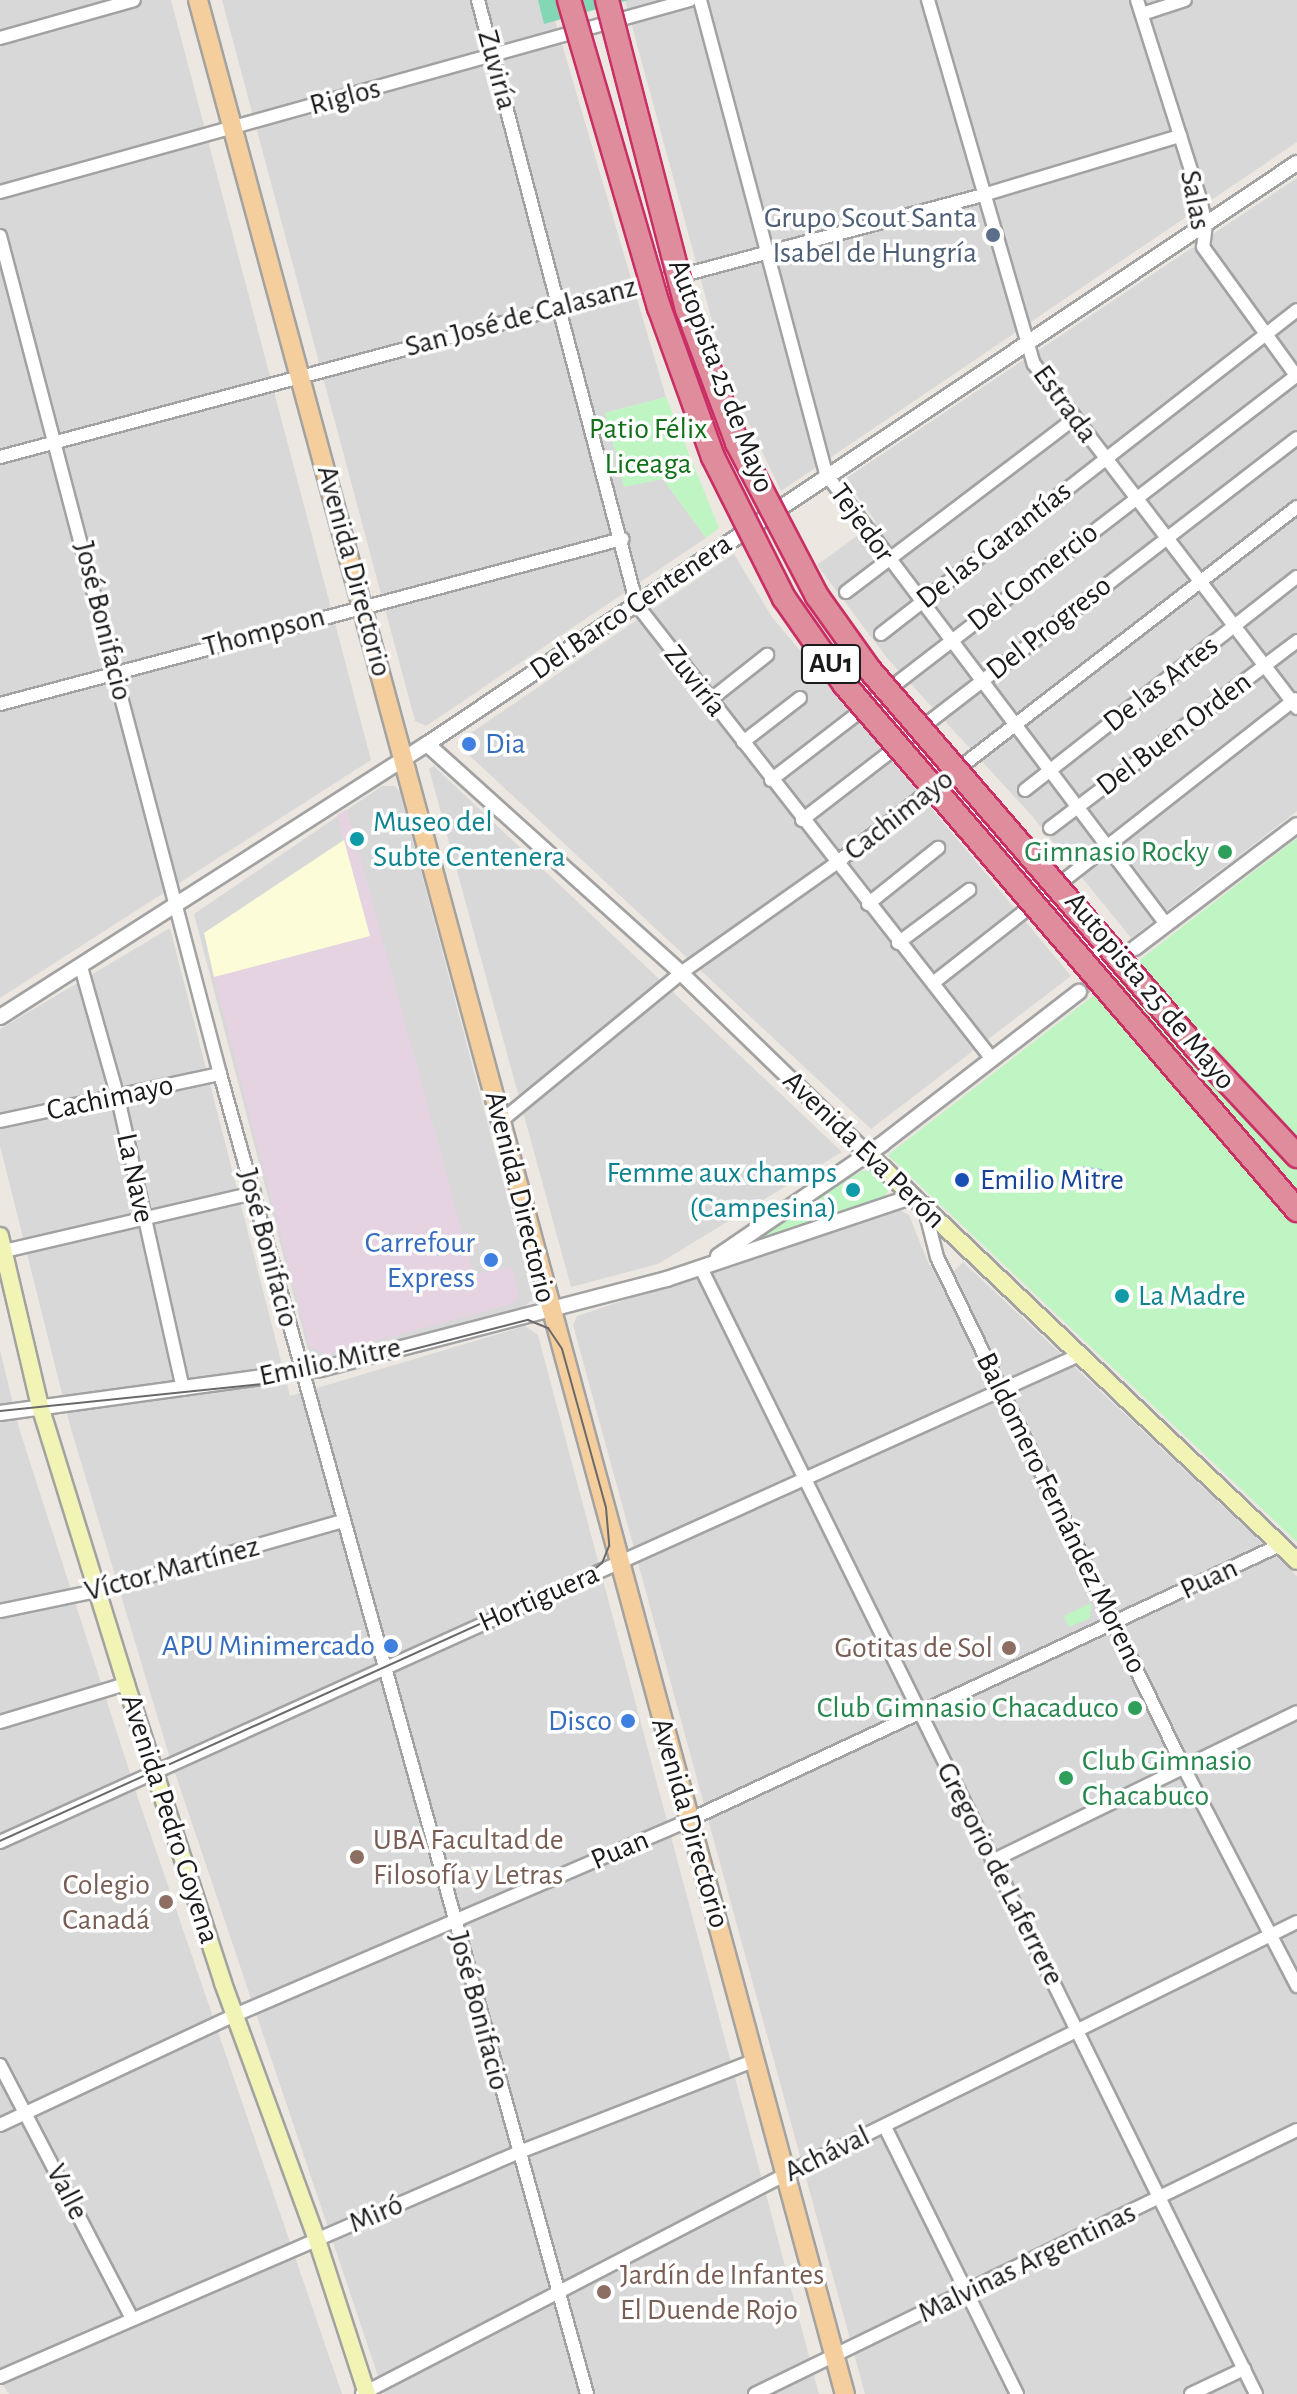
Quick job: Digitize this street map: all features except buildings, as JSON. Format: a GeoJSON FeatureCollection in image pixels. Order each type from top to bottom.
{"type":"FeatureCollection","features":[{"type":"Feature","properties":{"kind":"highway","name":"Autopista 25 de Mayo"},"geometry":{"type":"LineString","coordinates":[[569,0],[659,307],[713,457],[784,598],[845,685],[1297,1210]]}},
{"type":"Feature","properties":{"kind":"highway","name":"Autopista 25 de Mayo"},"geometry":{"type":"LineString","coordinates":[[607,0],[687,309],[737,443],[817,596],[869,669],[1187,1037],[1297,1156]]}},
{"type":"Feature","properties":{"kind":"main road","name":"Avenida Directorio"},"geometry":{"type":"LineString","coordinates":[[198,0],[405,757],[548,1309],[845,2394]]}},
{"type":"Feature","properties":{"kind":"main road","name":"Avenida Eva Perón"},"geometry":{"type":"LineString","coordinates":[[868,1154],[1297,1561]]}},
{"type":"Feature","properties":{"kind":"main road","name":"Avenida Pedro Goyena"},"geometry":{"type":"LineString","coordinates":[[1,1247],[41,1407],[126,1684],[235,2015],[317,2240],[365,2393]]}},
{"type":"Feature","properties":{"kind":"street"},"geometry":{"type":"LineString","coordinates":[[0,38],[134,0]]}},
{"type":"Feature","properties":{"kind":"street","name":"Zuviría"},"geometry":{"type":"LineString","coordinates":[[478,0],[637,605],[835,864],[992,1059]]}},
{"type":"Feature","properties":{"kind":"street","name":"Riglos"},"geometry":{"type":"LineString","coordinates":[[0,192],[690,0]]}},
{"type":"Feature","properties":{"kind":"street","name":"Tejedor"},"geometry":{"type":"LineString","coordinates":[[700,0],[826,474],[1166,924]]}},
{"type":"Feature","properties":{"kind":"street","name":"Estrada"},"geometry":{"type":"LineString","coordinates":[[928,0],[1034,364],[1295,702]]}},
{"type":"Feature","properties":{"kind":"street","name":"Salas"},"geometry":{"type":"LineString","coordinates":[[1137,0],[1206,224],[1203,247],[1297,376]]}},
{"type":"Feature","properties":{"kind":"street"},"geometry":{"type":"LineString","coordinates":[[1142,14],[1185,0]]}},
{"type":"Feature","properties":{"kind":"street","name":"San José de Calasanz"},"geometry":{"type":"LineString","coordinates":[[0,457],[983,195],[1180,136]]}},
{"type":"Feature","properties":{"kind":"street","name":"Del Barco Centenera"},"geometry":{"type":"LineString","coordinates":[[0,1017],[427,744],[637,605],[826,474],[1297,163]]}},
{"type":"Feature","properties":{"kind":"street","name":"José Bonifacio"},"geometry":{"type":"LineString","coordinates":[[0,236],[57,442],[220,1074],[382,1668],[587,2394]]}},
{"type":"Feature","properties":{"kind":"street","name":"De las Garantías"},"geometry":{"type":"LineString","coordinates":[[881,634],[1297,310]]}},
{"type":"Feature","properties":{"kind":"street","name":"Del Comercio"},"geometry":{"type":"LineString","coordinates":[[771,780],[1134,497],[1297,376]]}},
{"type":"Feature","properties":{"kind":"street"},"geometry":{"type":"LineString","coordinates":[[846,592],[1074,419]]}},
{"type":"Feature","properties":{"kind":"street","name":"Del Progreso"},"geometry":{"type":"LineString","coordinates":[[802,820],[1297,438]]}},
{"type":"Feature","properties":{"kind":"street","name":"Cachimayo"},"geometry":{"type":"LineString","coordinates":[[501,1121],[681,973],[835,864],[1297,507]]}},
{"type":"Feature","properties":{"kind":"street","name":"Thompson"},"geometry":{"type":"LineString","coordinates":[[0,704],[622,539]]}},
{"type":"Feature","properties":{"kind":"street","name":"De las Artes"},"geometry":{"type":"LineString","coordinates":[[1025,790],[1297,577]]}},
{"type":"Feature","properties":{"kind":"street","name":"Del Buen Orden"},"geometry":{"type":"LineString","coordinates":[[1050,828],[1297,641]]}},
{"type":"Feature","properties":{"kind":"street"},"geometry":{"type":"LineString","coordinates":[[710,700],[767,655]]}},
{"type":"Feature","properties":{"kind":"street"},"geometry":{"type":"LineString","coordinates":[[743,742],[800,698]]}},
{"type":"Feature","properties":{"kind":"street"},"geometry":{"type":"LineString","coordinates":[[933,983],[1295,702]]}},
{"type":"Feature","properties":{"kind":"street","name":"Avenida Eva Perón"},"geometry":{"type":"LineString","coordinates":[[427,744],[681,973],[868,1154]]}},
{"type":"Feature","properties":{"kind":"street"},"geometry":{"type":"LineString","coordinates":[[1135,948],[1297,825]]}},
{"type":"Feature","properties":{"kind":"street"},"geometry":{"type":"LineString","coordinates":[[868,904],[938,848]]}},
{"type":"Feature","properties":{"kind":"street"},"geometry":{"type":"LineString","coordinates":[[898,943],[969,890]]}},
{"type":"Feature","properties":{"kind":"street","name":"La Nave"},"geometry":{"type":"LineString","coordinates":[[81,967],[118,1098],[183,1389]]}},
{"type":"Feature","properties":{"kind":"street","name":"Emilio Mitre"},"geometry":{"type":"LineString","coordinates":[[701,1268],[868,1154],[1079,992]]}},
{"type":"Feature","properties":{"kind":"street","name":"Cachimayo"},"geometry":{"type":"LineString","coordinates":[[0,1121],[220,1074]]}},
{"type":"Feature","properties":{"kind":"street"},"geometry":{"type":"LineString","coordinates":[[1,1247],[254,1193]]}},
{"type":"Feature","properties":{"kind":"street","name":"Emilio Mitre"},"geometry":{"type":"LineString","coordinates":[[0,1413],[302,1372],[701,1268],[918,1201]]}},
{"type":"Feature","properties":{"kind":"street","name":"Baldomero Fernández Moreno"},"geometry":{"type":"LineString","coordinates":[[918,1201],[937,1257],[1001,1390],[1183,1766],[1297,1986]]}},
{"type":"Feature","properties":{"kind":"street","name":"Gregorio de Laferrere"},"geometry":{"type":"LineString","coordinates":[[701,1268],[992,1861],[1163,2197],[1256,2394]]}},
{"type":"Feature","properties":{"kind":"street","name":"Hortiguera"},"geometry":{"type":"LineString","coordinates":[[0,1842],[1079,1355]]}},
{"type":"Feature","properties":{"kind":"street","name":"Víctor Martínez"},"geometry":{"type":"LineString","coordinates":[[0,1611],[97,1591],[342,1521]]}},
{"type":"Feature","properties":{"kind":"street","name":"Puan"},"geometry":{"type":"LineString","coordinates":[[0,2125],[235,2015],[689,1820],[1280,1545]]}},
{"type":"Feature","properties":{"kind":"street"},"geometry":{"type":"LineString","coordinates":[[0,1722],[126,1684]]}},
{"type":"Feature","properties":{"kind":"street"},"geometry":{"type":"LineString","coordinates":[[992,1861],[1297,1712]]}},
{"type":"Feature","properties":{"kind":"street","name":"Achával"},"geometry":{"type":"LineString","coordinates":[[365,2393],[786,2174],[1297,1922]]}},
{"type":"Feature","properties":{"kind":"street","name":"Miró"},"geometry":{"type":"LineString","coordinates":[[0,2377],[517,2153],[755,2060]]}},
{"type":"Feature","properties":{"kind":"street","name":"Valle"},"geometry":{"type":"LineString","coordinates":[[0,2065],[132,2319]]}},
{"type":"Feature","properties":{"kind":"street"},"geometry":{"type":"LineString","coordinates":[[885,2127],[1017,2394]]}},
{"type":"Feature","properties":{"kind":"street","name":"Malvinas Argentinas"},"geometry":{"type":"LineString","coordinates":[[755,2394],[1297,2130]]}},
{"type":"Feature","properties":{"kind":"street"},"geometry":{"type":"LineString","coordinates":[[1191,2394],[1244,2369]]}},
{"type":"Feature","properties":{"kind":"shaded area"},"geometry":{"type":"Polygon","coordinates":[[[0,0],[171,0],[371,760],[0,998],[0,0]]]}},
{"type":"Feature","properties":{"kind":"shaded area"},"geometry":{"type":"Polygon","coordinates":[[[222,0],[549,0],[666,397],[605,413],[624,486],[663,479],[706,538],[426,726],[415,721],[222,0]]]}},
{"type":"Feature","properties":{"kind":"shaded area"},"geometry":{"type":"Polygon","coordinates":[[[625,0],[1297,0],[1297,142],[781,491],[728,380],[625,0]]]}},
{"type":"Feature","properties":{"kind":"shaded area"},"geometry":{"type":"Polygon","coordinates":[[[1297,178],[1297,811],[1131,938],[1032,816],[887,658],[817,565],[876,522],[845,479],[1297,178]]]}},
{"type":"Feature","properties":{"kind":"shaded area"},"geometry":{"type":"Polygon","coordinates":[[[734,554],[772,617],[1071,976],[871,1129],[456,743],[734,554]]]}},
{"type":"Feature","properties":{"kind":"shaded area"},"geometry":{"type":"Polygon","coordinates":[[[434,766],[842,1152],[658,1264],[571,1287],[429,769],[434,766]]]}},
{"type":"Feature","properties":{"kind":"shaded area"},"geometry":{"type":"Polygon","coordinates":[[[382,786],[395,786],[400,792],[534,1299],[522,1308],[319,1362],[309,1354],[194,914],[382,786]]]}},
{"type":"Feature","properties":{"kind":"shaded area"},"geometry":{"type":"Polygon","coordinates":[[[347,809],[474,1275],[512,1266],[519,1295],[512,1304],[325,1355],[309,1345],[214,977],[369,936],[337,815],[347,809]]]}},
{"type":"Feature","properties":{"kind":"shaded area"},"geometry":{"type":"Polygon","coordinates":[[[344,840],[370,936],[214,977],[204,933],[344,840]]]}},
{"type":"Feature","properties":{"kind":"shaded area"},"geometry":{"type":"Polygon","coordinates":[[[170,928],[290,1396],[525,1326],[538,1335],[819,2394],[384,2394],[168,1752],[69,1422],[0,1146],[0,1029],[170,928]]]}},
{"type":"Feature","properties":{"kind":"shaded area"},"geometry":{"type":"Polygon","coordinates":[[[898,1209],[909,1215],[929,1265],[950,1275],[963,1262],[1297,1576],[1297,2394],[865,2394],[573,1325],[577,1316],[898,1209]]]}},
{"type":"Feature","properties":{"kind":"shaded area"},"geometry":{"type":"Polygon","coordinates":[[[0,1350],[19,1428],[138,1798],[342,2394],[9,2394],[0,2381],[0,1350]]]}},
{"type":"Feature","properties":{"kind":"green space"},"geometry":{"type":"Polygon","coordinates":[[[538,0],[629,0],[544,24],[538,0]]]}},
{"type":"Feature","properties":{"kind":"green space","name":"Patio Félix Liceaga"},"geometry":{"type":"Polygon","coordinates":[[[666,397],[719,528],[706,538],[663,479],[624,487],[605,413],[666,397]]]}},
{"type":"Feature","properties":{"kind":"green space"},"geometry":{"type":"Polygon","coordinates":[[[1297,838],[1297,1542],[888,1155],[1297,838]]]}},
{"type":"Feature","properties":{"kind":"green space"},"geometry":{"type":"Polygon","coordinates":[[[862,1171],[874,1171],[882,1178],[888,1190],[885,1197],[719,1258],[862,1171]]]}},
{"type":"Feature","properties":{"kind":"green space"},"geometry":{"type":"Polygon","coordinates":[[[1091,1603],[1090,1618],[1069,1627],[1064,1616],[1091,1603]]]}},
{"type":"Feature","properties":{"kind":"water"},"geometry":{"type":"Polygon","coordinates":[[[1083,1166],[1102,1169],[1110,1184],[1090,1184],[1080,1172],[1083,1166]]]}},
{"type":"Feature","properties":{"kind":"tunnel"},"geometry":{"type":"LineString","coordinates":[[1079,992],[1125,956]]}},
{"type":"Feature","properties":{"kind":"tram line"},"geometry":{"type":"LineString","coordinates":[[0,1411],[290,1381],[528,1320],[548,1328],[562,1349],[606,1508],[609,1546],[602,1563],[586,1576],[0,1841]]}},
{"type":"Feature","properties":{"kind":"place","name":"Grupo Scout Santa Isabel de Hungría"},"geometry":{"type":"Point","coordinates":[993,235]}},
{"type":"Feature","properties":{"kind":"place","name":"Dia"},"geometry":{"type":"Point","coordinates":[469,744]}},
{"type":"Feature","properties":{"kind":"place","name":"Museo del Subte Centenera"},"geometry":{"type":"Point","coordinates":[357,839]}},
{"type":"Feature","properties":{"kind":"place","name":"Gimnasio Rocky"},"geometry":{"type":"Point","coordinates":[1225,852]}},
{"type":"Feature","properties":{"kind":"place","name":"Emilio Mitre"},"geometry":{"type":"Point","coordinates":[962,1180]}},
{"type":"Feature","properties":{"kind":"place","name":"Femme aux champs (Campesina)"},"geometry":{"type":"Point","coordinates":[853,1190]}},
{"type":"Feature","properties":{"kind":"place","name":"Carrefour Express"},"geometry":{"type":"Point","coordinates":[491,1260]}},
{"type":"Feature","properties":{"kind":"place","name":"La Madre"},"geometry":{"type":"Point","coordinates":[1122,1296]}},
{"type":"Feature","properties":{"kind":"place","name":"APU Minimercado"},"geometry":{"type":"Point","coordinates":[391,1646]}},
{"type":"Feature","properties":{"kind":"place","name":"Gotitas de Sol"},"geometry":{"type":"Point","coordinates":[1009,1648]}},
{"type":"Feature","properties":{"kind":"place","name":"Club Gimnasio Chacaduco"},"geometry":{"type":"Point","coordinates":[1135,1708]}},
{"type":"Feature","properties":{"kind":"place","name":"Disco"},"geometry":{"type":"Point","coordinates":[628,1721]}},
{"type":"Feature","properties":{"kind":"place","name":"Club Gimnasio Chacabuco"},"geometry":{"type":"Point","coordinates":[1066,1778]}},
{"type":"Feature","properties":{"kind":"place","name":"UBA Facultad de Filosofía y Letras"},"geometry":{"type":"Point","coordinates":[357,1857]}},
{"type":"Feature","properties":{"kind":"place","name":"Colegio Canadá"},"geometry":{"type":"Point","coordinates":[166,1902]}},
{"type":"Feature","properties":{"kind":"place","name":"Jardín de Infantes El Duende Rojo"},"geometry":{"type":"Point","coordinates":[604,2292]}}]}
